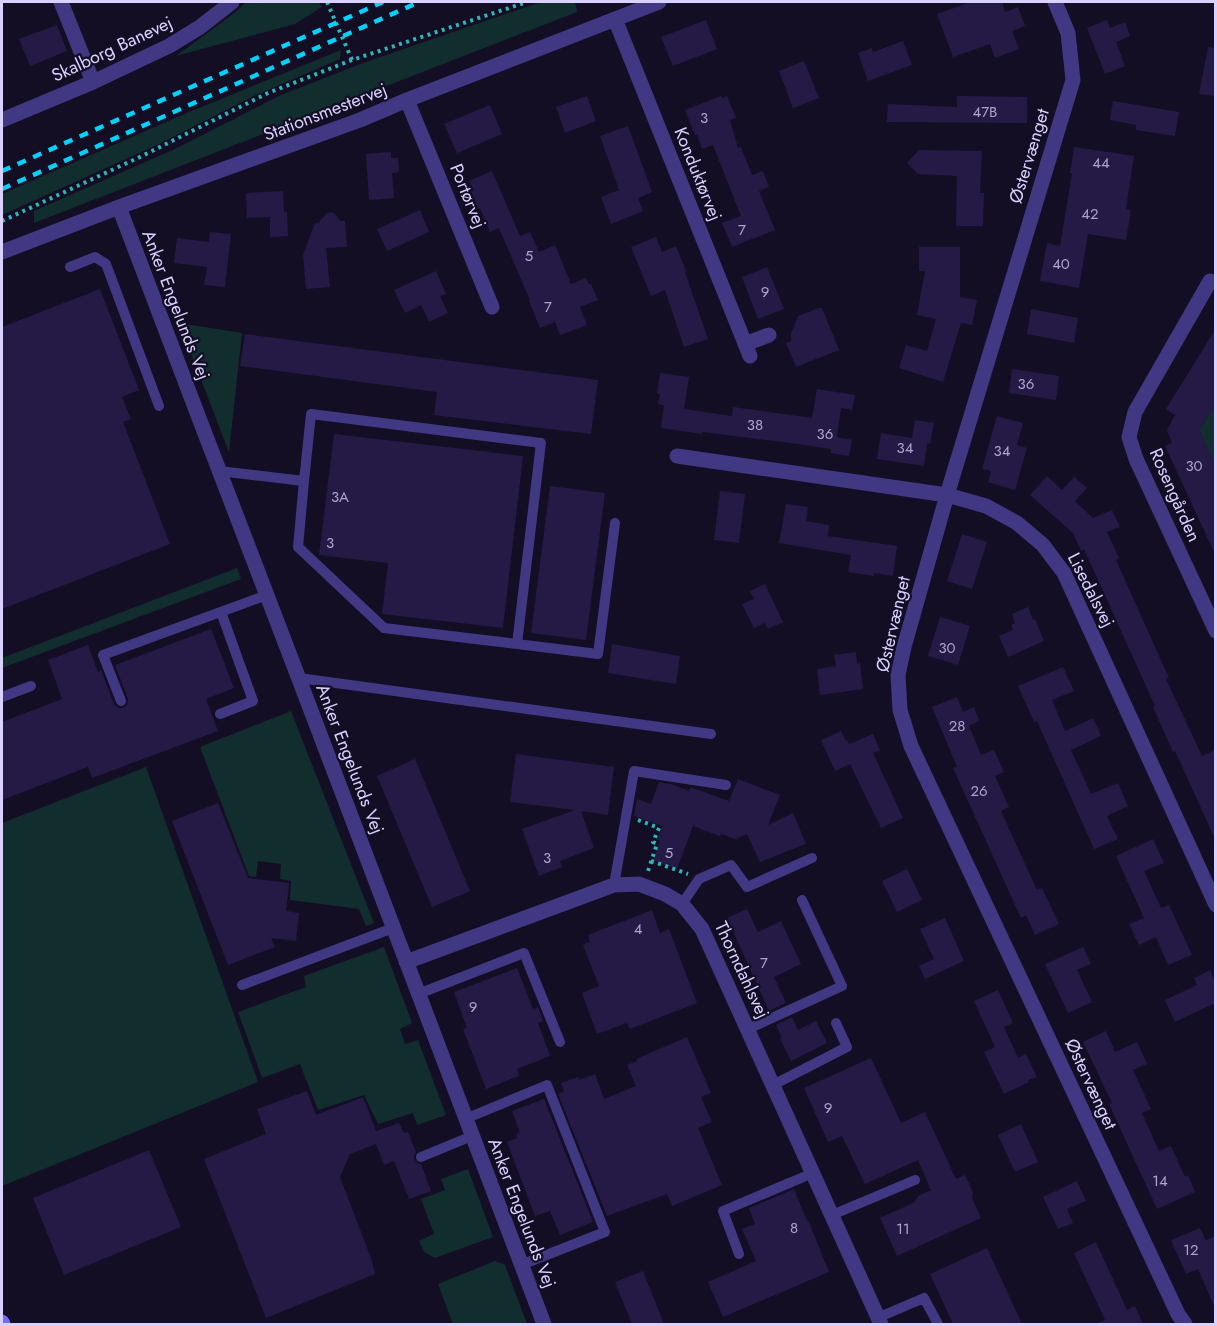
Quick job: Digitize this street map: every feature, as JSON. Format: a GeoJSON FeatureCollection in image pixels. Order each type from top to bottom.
{"type":"FeatureCollection","features":[{"type":"Feature","properties":{"kind":"street"},"geometry":{"type":"LineString","coordinates":[[61,2],[93,82]]}},
{"type":"Feature","properties":{"kind":"street","name":"Skalborg Banevej"},"geometry":{"type":"LineString","coordinates":[[2,120],[93,82],[169,46],[200,27],[232,2]]}},
{"type":"Feature","properties":{"kind":"street","name":"Stationsmestervej"},"geometry":{"type":"LineString","coordinates":[[2,252],[119,207],[297,144],[659,2]]}},
{"type":"Feature","properties":{"kind":"street","name":"Østervænget"},"geometry":{"type":"LineString","coordinates":[[1055,2],[1068,33],[1073,80],[947,495],[904,647],[898,675],[900,710],[910,746],[1173,1303],[1185,1324]]}},
{"type":"Feature","properties":{"kind":"street","name":"Konduktørvej"},"geometry":{"type":"LineString","coordinates":[[615,19],[747,350],[769,335]]}},
{"type":"Feature","properties":{"kind":"street","name":"Portørvej"},"geometry":{"type":"LineString","coordinates":[[407,100],[492,307]]}},
{"type":"Feature","properties":{"kind":"street","name":"Anker Engelunds Vej"},"geometry":{"type":"LineString","coordinates":[[119,207],[159,318],[299,678],[544,1324]]}},
{"type":"Feature","properties":{"kind":"street","name":"Rosengården"},"geometry":{"type":"LineString","coordinates":[[1210,281],[1135,412],[1129,437],[1136,459],[1215,631]]}},
{"type":"Feature","properties":{"kind":"street","name":"Lisedalsvej"},"geometry":{"type":"LineString","coordinates":[[677,456],[947,495],[986,506],[1017,523],[1043,545],[1064,573],[1215,905]]}},
{"type":"Feature","properties":{"kind":"street","name":"Thorndahlsvej"},"geometry":{"type":"LineString","coordinates":[[406,962],[614,885],[642,885],[682,904],[702,929],[879,1321]]}},
{"type":"Feature","properties":{"kind":"lane"},"geometry":{"type":"LineString","coordinates":[[70,267],[95,257],[106,264],[159,406]]}},
{"type":"Feature","properties":{"kind":"lane"},"geometry":{"type":"LineString","coordinates":[[517,645],[541,443],[311,414],[298,547],[384,628],[517,645],[598,654],[615,523]]}},
{"type":"Feature","properties":{"kind":"lane"},"geometry":{"type":"LineString","coordinates":[[219,471],[304,481]]}},
{"type":"Feature","properties":{"kind":"lane"},"geometry":{"type":"LineString","coordinates":[[122,701],[103,655],[267,595]]}},
{"type":"Feature","properties":{"kind":"lane"},"geometry":{"type":"LineString","coordinates":[[220,714],[253,701],[221,612]]}},
{"type":"Feature","properties":{"kind":"lane"},"geometry":{"type":"LineString","coordinates":[[299,678],[711,734]]}},
{"type":"Feature","properties":{"kind":"lane"},"geometry":{"type":"LineString","coordinates":[[2,697],[31,686]]}},
{"type":"Feature","properties":{"kind":"lane"},"geometry":{"type":"LineString","coordinates":[[614,885],[633,771],[726,785]]}},
{"type":"Feature","properties":{"kind":"lane"},"geometry":{"type":"LineString","coordinates":[[682,904],[699,879],[731,865],[747,887],[812,858]]}},
{"type":"Feature","properties":{"kind":"lane"},"geometry":{"type":"LineString","coordinates":[[748,1029],[842,986],[802,900]]}},
{"type":"Feature","properties":{"kind":"lane"},"geometry":{"type":"LineString","coordinates":[[242,985],[393,928]]}},
{"type":"Feature","properties":{"kind":"lane"},"geometry":{"type":"LineString","coordinates":[[418,994],[524,953],[560,1042]]}},
{"type":"Feature","properties":{"kind":"lane"},"geometry":{"type":"LineString","coordinates":[[773,1084],[848,1047],[836,1023]]}},
{"type":"Feature","properties":{"kind":"lane"},"geometry":{"type":"LineString","coordinates":[[465,1119],[547,1085],[605,1233],[521,1265]]}},
{"type":"Feature","properties":{"kind":"lane"},"geometry":{"type":"LineString","coordinates":[[421,1157],[472,1136]]}},
{"type":"Feature","properties":{"kind":"lane"},"geometry":{"type":"LineString","coordinates":[[739,1254],[723,1211],[813,1173]]}},
{"type":"Feature","properties":{"kind":"lane"},"geometry":{"type":"LineString","coordinates":[[832,1215],[915,1180]]}},
{"type":"Feature","properties":{"kind":"lane"},"geometry":{"type":"LineString","coordinates":[[879,1321],[924,1298],[938,1324]]}},
{"type":"Feature","properties":{"kind":"path"},"geometry":{"type":"LineString","coordinates":[[2,221],[142,156],[268,93],[352,60],[527,2]]}},
{"type":"Feature","properties":{"kind":"path"},"geometry":{"type":"LineString","coordinates":[[328,3],[352,60]]}},
{"type":"Feature","properties":{"kind":"path"},"geometry":{"type":"LineString","coordinates":[[637,819],[659,828],[653,842],[657,844],[642,885]]}},
{"type":"Feature","properties":{"kind":"path"},"geometry":{"type":"LineString","coordinates":[[651,861],[699,879]]}},
{"type":"Feature","properties":{"kind":"green space"},"geometry":{"type":"Polygon","coordinates":[[[246,2],[319,2],[322,7],[295,24],[176,56],[233,14],[246,2]]]}},
{"type":"Feature","properties":{"kind":"green space"},"geometry":{"type":"Polygon","coordinates":[[[541,2],[575,2],[577,12],[34,223],[34,211],[177,148],[281,95],[363,63],[541,2]]]}},
{"type":"Feature","properties":{"kind":"green space"},"geometry":{"type":"Polygon","coordinates":[[[341,50],[340,59],[254,96],[159,144],[2,215],[2,194],[182,115],[341,50]]]}},
{"type":"Feature","properties":{"kind":"green space"},"geometry":{"type":"Polygon","coordinates":[[[179,323],[242,333],[229,452],[179,323]]]}},
{"type":"Feature","properties":{"kind":"green space"},"geometry":{"type":"Polygon","coordinates":[[[1215,405],[1215,465],[1199,430],[1215,405]]]}},
{"type":"Feature","properties":{"kind":"green space"},"geometry":{"type":"Polygon","coordinates":[[[237,568],[241,579],[2,668],[2,658],[237,568]]]}},
{"type":"Feature","properties":{"kind":"green space"},"geometry":{"type":"Polygon","coordinates":[[[291,711],[374,923],[366,926],[359,909],[290,900],[291,881],[280,879],[281,864],[258,861],[256,877],[249,876],[200,747],[291,711]]]}},
{"type":"Feature","properties":{"kind":"green space"},"geometry":{"type":"Polygon","coordinates":[[[146,767],[258,1082],[2,1186],[2,823],[146,767]]]}},
{"type":"Feature","properties":{"kind":"green space"},"geometry":{"type":"Polygon","coordinates":[[[384,947],[412,1023],[400,1029],[405,1044],[418,1040],[446,1115],[417,1125],[413,1113],[378,1124],[364,1095],[318,1110],[300,1064],[262,1078],[238,1012],[306,987],[304,976],[384,947]]]}},
{"type":"Feature","properties":{"kind":"green space"},"geometry":{"type":"Polygon","coordinates":[[[468,1169],[493,1237],[435,1258],[424,1252],[419,1241],[434,1234],[421,1199],[445,1190],[441,1179],[468,1169]]]}},
{"type":"Feature","properties":{"kind":"green space"},"geometry":{"type":"Polygon","coordinates":[[[495,1261],[505,1265],[527,1324],[453,1324],[438,1284],[495,1261]]]}},
{"type":"Feature","properties":{"kind":"building"},"geometry":{"type":"Polygon","coordinates":[[[971,2],[1002,2],[1005,12],[1018,7],[1025,26],[1012,31],[1019,49],[995,58],[990,44],[953,57],[937,14],[971,2]]]}},
{"type":"Feature","properties":{"kind":"building"},"geometry":{"type":"Polygon","coordinates":[[[706,20],[717,49],[673,66],[661,37],[706,20]]]}},
{"type":"Feature","properties":{"kind":"building"},"geometry":{"type":"Polygon","coordinates":[[[1107,20],[1110,28],[1125,22],[1130,36],[1116,42],[1125,66],[1105,74],[1087,28],[1107,20]]]}},
{"type":"Feature","properties":{"kind":"building"},"geometry":{"type":"Polygon","coordinates":[[[57,25],[67,51],[30,66],[19,39],[57,25]]]}},
{"type":"Feature","properties":{"kind":"building"},"geometry":{"type":"Polygon","coordinates":[[[903,41],[912,65],[868,81],[858,53],[872,48],[873,52],[903,41]]]}},
{"type":"Feature","properties":{"kind":"building"},"geometry":{"type":"Polygon","coordinates":[[[1208,47],[1215,48],[1215,96],[1199,94],[1208,47]]]}},
{"type":"Feature","properties":{"kind":"building"},"geometry":{"type":"Polygon","coordinates":[[[804,61],[819,98],[793,108],[779,71],[804,61]]]}},
{"type":"Feature","properties":{"kind":"building"},"geometry":{"type":"Polygon","coordinates":[[[587,96],[596,121],[565,133],[556,107],[587,96]]]}},
{"type":"Feature","properties":{"kind":"building"},"geometry":{"type":"Polygon","coordinates":[[[721,96],[722,98],[727,96],[736,118],[730,120],[738,148],[741,147],[752,175],[763,171],[769,187],[759,191],[775,230],[732,247],[722,223],[741,216],[713,145],[702,149],[685,110],[721,96]]]}},
{"type":"Feature","properties":{"kind":"building"},"geometry":{"type":"Polygon","coordinates":[[[957,96],[1027,97],[1027,123],[887,122],[888,104],[957,107],[957,96]]]}},
{"type":"Feature","properties":{"kind":"building"},"geometry":{"type":"Polygon","coordinates":[[[1113,101],[1179,112],[1175,136],[1136,130],[1136,125],[1110,120],[1113,101]]]}},
{"type":"Feature","properties":{"kind":"building"},"geometry":{"type":"Polygon","coordinates":[[[490,105],[502,134],[457,153],[444,124],[490,105]]]}},
{"type":"Feature","properties":{"kind":"building"},"geometry":{"type":"Polygon","coordinates":[[[628,126],[652,192],[638,198],[643,211],[611,224],[601,197],[619,190],[600,136],[628,126]]]}},
{"type":"Feature","properties":{"kind":"building"},"geometry":{"type":"Polygon","coordinates":[[[1074,147],[1134,156],[1126,209],[1131,210],[1126,240],[1088,234],[1079,288],[1040,281],[1047,243],[1060,246],[1074,147]]]}},
{"type":"Feature","properties":{"kind":"building"},"geometry":{"type":"Polygon","coordinates":[[[919,150],[982,151],[980,193],[984,193],[983,226],[956,226],[957,176],[918,174],[907,163],[919,150]]]}},
{"type":"Feature","properties":{"kind":"building"},"geometry":{"type":"Polygon","coordinates":[[[391,152],[391,158],[398,158],[399,172],[392,173],[394,198],[369,200],[366,154],[391,152]]]}},
{"type":"Feature","properties":{"kind":"building"},"geometry":{"type":"Polygon","coordinates":[[[492,171],[520,236],[530,232],[539,252],[555,245],[571,284],[586,278],[591,284],[598,300],[580,307],[587,325],[560,335],[555,322],[540,328],[499,228],[490,232],[471,191],[473,191],[469,181],[492,171]]]}},
{"type":"Feature","properties":{"kind":"building"},"geometry":{"type":"Polygon","coordinates":[[[283,191],[288,236],[270,237],[270,217],[247,218],[246,193],[283,191]]]}},
{"type":"Feature","properties":{"kind":"building"},"geometry":{"type":"Polygon","coordinates":[[[420,210],[429,232],[387,251],[377,229],[420,210]]]}},
{"type":"Feature","properties":{"kind":"building"},"geometry":{"type":"Polygon","coordinates":[[[331,212],[340,221],[345,221],[347,247],[326,248],[330,287],[306,289],[303,255],[315,223],[331,212]]]}},
{"type":"Feature","properties":{"kind":"building"},"geometry":{"type":"Polygon","coordinates":[[[210,232],[231,234],[225,287],[204,285],[207,267],[174,263],[177,238],[209,242],[210,232]]]}},
{"type":"Feature","properties":{"kind":"building"},"geometry":{"type":"Polygon","coordinates":[[[656,237],[662,252],[676,246],[708,339],[684,347],[665,290],[651,296],[631,247],[656,237]]]}},
{"type":"Feature","properties":{"kind":"building"},"geometry":{"type":"Polygon","coordinates":[[[919,247],[960,247],[960,297],[977,300],[972,325],[961,323],[943,382],[899,368],[906,345],[927,351],[936,319],[917,315],[925,271],[919,271],[919,247]]]}},
{"type":"Feature","properties":{"kind":"building"},"geometry":{"type":"Polygon","coordinates":[[[767,267],[784,309],[758,319],[742,277],[767,267]]]}},
{"type":"Feature","properties":{"kind":"building"},"geometry":{"type":"Polygon","coordinates":[[[436,271],[446,294],[440,296],[448,313],[429,322],[421,305],[405,313],[394,290],[436,271]]]}},
{"type":"Feature","properties":{"kind":"building"},"geometry":{"type":"Polygon","coordinates":[[[100,289],[139,390],[122,397],[131,419],[123,422],[170,544],[2,609],[2,327],[100,289]]]}},
{"type":"Feature","properties":{"kind":"building"},"geometry":{"type":"Polygon","coordinates":[[[822,308],[839,350],[796,367],[786,343],[791,341],[791,334],[798,316],[822,308]]]}},
{"type":"Feature","properties":{"kind":"building"},"geometry":{"type":"Polygon","coordinates":[[[1031,309],[1078,318],[1074,343],[1027,334],[1031,309]]]}},
{"type":"Feature","properties":{"kind":"building"},"geometry":{"type":"Polygon","coordinates":[[[1215,330],[1215,405],[1199,430],[1215,465],[1215,554],[1165,446],[1172,443],[1167,430],[1175,415],[1166,409],[1215,330]]]}},
{"type":"Feature","properties":{"kind":"building"},"geometry":{"type":"Polygon","coordinates":[[[245,334],[598,380],[591,434],[434,415],[437,392],[240,366],[245,334]]]}},
{"type":"Feature","properties":{"kind":"building"},"geometry":{"type":"Polygon","coordinates":[[[1012,369],[1059,376],[1056,400],[1009,393],[1012,369]]]}},
{"type":"Feature","properties":{"kind":"building"},"geometry":{"type":"Polygon","coordinates":[[[660,373],[689,377],[684,409],[732,416],[733,407],[812,418],[817,389],[855,395],[852,410],[841,408],[837,437],[852,440],[849,456],[831,453],[831,449],[798,444],[661,428],[664,405],[658,404],[660,373]]]}},
{"type":"Feature","properties":{"kind":"building"},"geometry":{"type":"Polygon","coordinates":[[[997,416],[1023,423],[1017,445],[1027,448],[1015,490],[988,482],[991,471],[982,469],[997,416]]]}},
{"type":"Feature","properties":{"kind":"building"},"geometry":{"type":"Polygon","coordinates":[[[915,420],[934,423],[930,444],[927,443],[924,466],[877,459],[881,433],[912,438],[915,420]]]}},
{"type":"Feature","properties":{"kind":"building"},"geometry":{"type":"Polygon","coordinates":[[[334,434],[523,456],[503,628],[382,614],[388,563],[319,555],[334,434]]]}},
{"type":"Feature","properties":{"kind":"building"},"geometry":{"type":"Polygon","coordinates":[[[1047,476],[1062,490],[1074,477],[1087,488],[1075,501],[1093,518],[1112,510],[1120,527],[1107,532],[1119,558],[1116,560],[1169,678],[1166,679],[1202,756],[1215,750],[1215,839],[1175,751],[1173,752],[1153,707],[1155,706],[1084,549],[1081,551],[1073,533],[1030,495],[1047,476]]]}},
{"type":"Feature","properties":{"kind":"building"},"geometry":{"type":"Polygon","coordinates":[[[550,486],[605,493],[586,640],[531,633],[550,486]]]}},
{"type":"Feature","properties":{"kind":"building"},"geometry":{"type":"Polygon","coordinates":[[[720,491],[745,494],[739,543],[714,540],[720,491]]]}},
{"type":"Feature","properties":{"kind":"building"},"geometry":{"type":"Polygon","coordinates":[[[786,504],[808,507],[806,521],[829,525],[828,536],[897,546],[893,576],[848,572],[851,555],[779,543],[786,504]]]}},
{"type":"Feature","properties":{"kind":"building"},"geometry":{"type":"Polygon","coordinates":[[[962,534],[987,542],[972,589],[947,581],[962,534]]]}},
{"type":"Feature","properties":{"kind":"building"},"geometry":{"type":"Polygon","coordinates":[[[765,584],[783,622],[768,629],[765,623],[754,628],[742,604],[754,599],[750,591],[765,584]]]}},
{"type":"Feature","properties":{"kind":"building"},"geometry":{"type":"Polygon","coordinates":[[[1028,607],[1044,641],[1008,657],[999,636],[1013,630],[1011,625],[1015,623],[1012,614],[1028,607]]]}},
{"type":"Feature","properties":{"kind":"building"},"geometry":{"type":"Polygon","coordinates":[[[940,617],[970,626],[958,665],[928,656],[940,617]]]}},
{"type":"Feature","properties":{"kind":"building"},"geometry":{"type":"Polygon","coordinates":[[[211,629],[234,688],[206,699],[218,731],[92,778],[88,767],[2,800],[2,722],[62,699],[48,660],[88,645],[98,672],[101,670],[114,704],[123,708],[127,705],[128,699],[115,665],[211,629]]]}},
{"type":"Feature","properties":{"kind":"building"},"geometry":{"type":"Polygon","coordinates":[[[612,644],[680,656],[676,684],[608,673],[612,644]]]}},
{"type":"Feature","properties":{"kind":"building"},"geometry":{"type":"Polygon","coordinates":[[[856,652],[857,664],[860,663],[863,689],[820,695],[817,669],[836,666],[834,655],[856,652]]]}},
{"type":"Feature","properties":{"kind":"building"},"geometry":{"type":"Polygon","coordinates":[[[1063,667],[1074,691],[1052,700],[1065,731],[1093,718],[1101,736],[1071,750],[1091,794],[1118,783],[1128,806],[1107,816],[1118,839],[1094,849],[1037,721],[1034,722],[1018,686],[1063,667]]]}},
{"type":"Feature","properties":{"kind":"building"},"geometry":{"type":"Polygon","coordinates":[[[957,697],[963,712],[974,707],[979,721],[969,726],[981,755],[994,750],[1004,772],[995,776],[1009,807],[1001,811],[1037,890],[1042,888],[1059,924],[1035,935],[1026,915],[1021,918],[953,768],[957,767],[932,707],[957,697]]]}},
{"type":"Feature","properties":{"kind":"building"},"geometry":{"type":"Polygon","coordinates":[[[841,731],[849,744],[873,734],[880,750],[873,753],[903,818],[881,828],[850,764],[835,771],[821,740],[841,731]]]}},
{"type":"Feature","properties":{"kind":"building"},"geometry":{"type":"Polygon","coordinates":[[[516,754],[614,767],[608,815],[581,811],[594,848],[560,861],[562,867],[539,876],[522,829],[575,810],[510,802],[516,754]]]}},
{"type":"Feature","properties":{"kind":"building"},"geometry":{"type":"Polygon","coordinates":[[[415,759],[470,891],[432,907],[377,776],[415,759]]]}},
{"type":"Feature","properties":{"kind":"building"},"geometry":{"type":"Polygon","coordinates":[[[738,779],[780,795],[768,825],[793,813],[806,844],[760,862],[747,834],[735,839],[693,826],[677,869],[653,860],[660,841],[657,840],[662,826],[634,816],[637,799],[651,804],[659,782],[689,791],[691,787],[729,801],[738,779]]]}},
{"type":"Feature","properties":{"kind":"building"},"geometry":{"type":"Polygon","coordinates":[[[218,803],[248,878],[289,883],[286,911],[299,913],[296,941],[271,938],[275,947],[228,965],[172,821],[218,803]]]}},
{"type":"Feature","properties":{"kind":"building"},"geometry":{"type":"Polygon","coordinates":[[[1153,839],[1164,863],[1144,871],[1161,908],[1169,905],[1192,955],[1168,965],[1156,937],[1139,945],[1129,924],[1144,918],[1116,856],[1153,839]]]}},
{"type":"Feature","properties":{"kind":"building"},"geometry":{"type":"Polygon","coordinates":[[[907,869],[922,900],[897,912],[882,881],[907,869]]]}},
{"type":"Feature","properties":{"kind":"building"},"geometry":{"type":"Polygon","coordinates":[[[747,909],[758,932],[781,921],[801,964],[774,977],[786,1003],[769,1011],[727,918],[747,909]]]}},
{"type":"Feature","properties":{"kind":"building"},"geometry":{"type":"Polygon","coordinates":[[[652,910],[660,933],[669,929],[697,1003],[630,1029],[627,1023],[597,1034],[582,993],[599,986],[583,945],[590,942],[588,935],[652,910]]]}},
{"type":"Feature","properties":{"kind":"building"},"geometry":{"type":"Polygon","coordinates":[[[945,918],[964,961],[925,979],[919,966],[934,959],[920,929],[945,918]]]}},
{"type":"Feature","properties":{"kind":"building"},"geometry":{"type":"Polygon","coordinates":[[[1083,947],[1091,964],[1077,970],[1092,1002],[1068,1013],[1045,964],[1083,947]]]}},
{"type":"Feature","properties":{"kind":"building"},"geometry":{"type":"Polygon","coordinates":[[[517,968],[533,1009],[538,1007],[543,1021],[538,1023],[550,1056],[517,1069],[519,1076],[486,1089],[463,1029],[467,1028],[454,992],[517,968]]]}},
{"type":"Feature","properties":{"kind":"building"},"geometry":{"type":"Polygon","coordinates":[[[1210,970],[1215,982],[1215,1003],[1175,1022],[1165,1000],[1197,985],[1194,978],[1210,970]]]}},
{"type":"Feature","properties":{"kind":"building"},"geometry":{"type":"Polygon","coordinates":[[[998,990],[1013,1023],[1004,1027],[1018,1058],[1026,1054],[1037,1077],[1004,1094],[984,1052],[995,1047],[974,1001],[998,990]]]}},
{"type":"Feature","properties":{"kind":"building"},"geometry":{"type":"Polygon","coordinates":[[[792,1017],[798,1030],[816,1021],[827,1043],[791,1061],[776,1025],[792,1017]]]}},
{"type":"Feature","properties":{"kind":"building"},"geometry":{"type":"Polygon","coordinates":[[[1106,1031],[1115,1052],[1137,1042],[1147,1064],[1133,1070],[1151,1109],[1142,1113],[1159,1151],[1171,1146],[1185,1177],[1188,1175],[1195,1192],[1157,1209],[1109,1104],[1112,1103],[1083,1042],[1106,1031]]]}},
{"type":"Feature","properties":{"kind":"building"},"geometry":{"type":"Polygon","coordinates":[[[687,1037],[711,1093],[701,1097],[712,1122],[698,1128],[722,1185],[672,1206],[667,1194],[607,1216],[558,1094],[564,1091],[561,1083],[595,1074],[604,1099],[636,1086],[627,1065],[687,1037]]]}},
{"type":"Feature","properties":{"kind":"building"},"geometry":{"type":"Polygon","coordinates":[[[871,1058],[901,1123],[925,1112],[956,1179],[965,1175],[981,1218],[897,1256],[880,1218],[915,1202],[918,1196],[931,1190],[918,1160],[865,1184],[842,1136],[828,1142],[804,1088],[871,1058]]]}},
{"type":"Feature","properties":{"kind":"building"},"geometry":{"type":"Polygon","coordinates":[[[307,1091],[316,1115],[363,1097],[376,1131],[399,1123],[404,1133],[408,1132],[416,1152],[414,1159],[421,1164],[431,1191],[409,1199],[394,1161],[384,1165],[376,1144],[350,1154],[340,1177],[375,1274],[266,1318],[204,1159],[266,1134],[257,1109],[307,1091]]]}},
{"type":"Feature","properties":{"kind":"building"},"geometry":{"type":"Polygon","coordinates":[[[544,1099],[593,1222],[560,1235],[550,1211],[535,1216],[507,1142],[517,1138],[516,1134],[520,1133],[512,1111],[544,1099]]]}},
{"type":"Feature","properties":{"kind":"building"},"geometry":{"type":"Polygon","coordinates":[[[1021,1124],[1038,1162],[1015,1172],[998,1135],[1021,1124]]]}},
{"type":"Feature","properties":{"kind":"building"},"geometry":{"type":"Polygon","coordinates":[[[149,1150],[181,1227],[64,1275],[33,1198],[149,1150]]]}},
{"type":"Feature","properties":{"kind":"building"},"geometry":{"type":"Polygon","coordinates":[[[1077,1181],[1086,1201],[1067,1209],[1073,1223],[1058,1229],[1043,1197],[1077,1181]]]}},
{"type":"Feature","properties":{"kind":"building"},"geometry":{"type":"Polygon","coordinates":[[[794,1189],[829,1272],[723,1317],[708,1282],[756,1261],[742,1229],[755,1224],[749,1208],[794,1189]]]}},
{"type":"Feature","properties":{"kind":"building"},"geometry":{"type":"Polygon","coordinates":[[[1200,1228],[1206,1240],[1215,1236],[1215,1308],[1198,1269],[1186,1274],[1171,1240],[1200,1228]]]}},
{"type":"Feature","properties":{"kind":"building"},"geometry":{"type":"Polygon","coordinates":[[[1096,1242],[1127,1310],[1135,1306],[1143,1324],[1095,1324],[1105,1320],[1074,1253],[1096,1242]]]}},
{"type":"Feature","properties":{"kind":"building"},"geometry":{"type":"Polygon","coordinates":[[[987,1248],[1022,1324],[953,1324],[930,1274],[987,1248]]]}},
{"type":"Feature","properties":{"kind":"building"},"geometry":{"type":"Polygon","coordinates":[[[643,1271],[664,1324],[632,1324],[615,1282],[643,1271]]]}},
{"type":"Feature","properties":{"kind":"railway"},"geometry":{"type":"LineString","coordinates":[[2,171],[383,2]]}},
{"type":"Feature","properties":{"kind":"railway"},"geometry":{"type":"LineString","coordinates":[[2,189],[419,2]]}}]}
